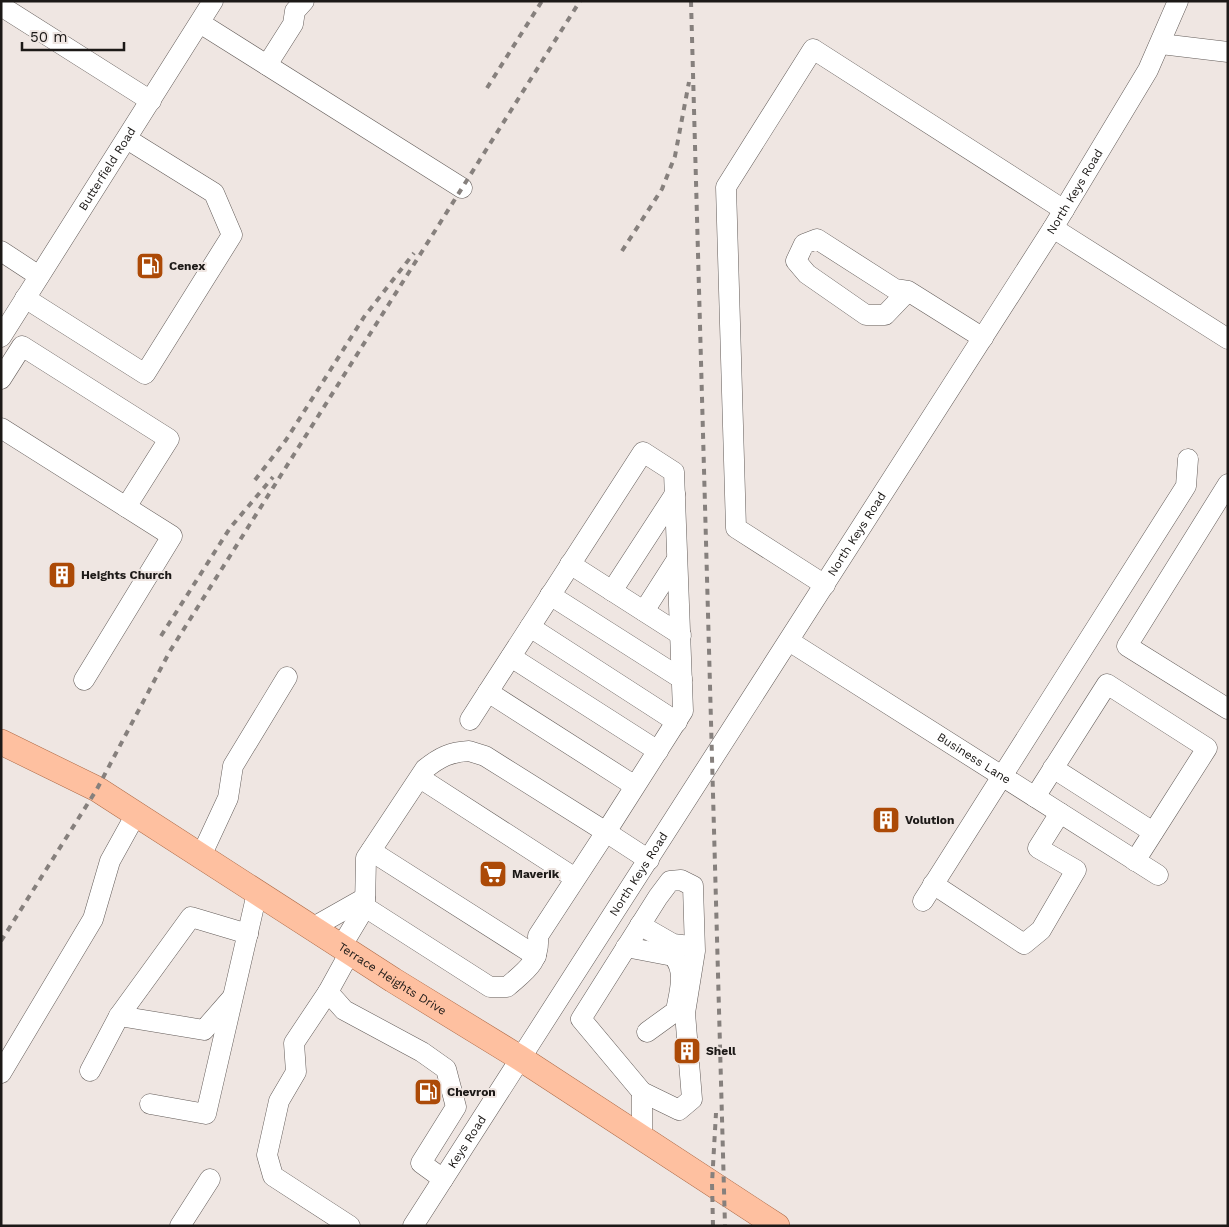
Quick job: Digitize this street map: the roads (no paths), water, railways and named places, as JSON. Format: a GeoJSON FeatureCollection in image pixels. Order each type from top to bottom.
{"type":"FeatureCollection","features":[{"type":"Feature","properties":{"kind":"main road","name":"Terrace Heights Drive"},"geometry":{"type":"LineString","coordinates":[[1,742],[97,789],[345,949],[520,1058],[777,1226]]}},
{"type":"Feature","properties":{"kind":"street","name":"Butterfield Road"},"geometry":{"type":"LineString","coordinates":[[1,337],[213,1]]}},
{"type":"Feature","properties":{"kind":"street","name":"North Keys Road"},"geometry":{"type":"LineString","coordinates":[[520,1058],[1053,228],[1148,70],[1161,44],[1178,1]]}},
{"type":"Feature","properties":{"kind":"street"},"geometry":{"type":"LineString","coordinates":[[267,65],[293,24],[294,5]]}},
{"type":"Feature","properties":{"kind":"street"},"geometry":{"type":"LineString","coordinates":[[1,6],[151,101]]}},
{"type":"Feature","properties":{"kind":"street"},"geometry":{"type":"LineString","coordinates":[[200,23],[462,188]]}},
{"type":"Feature","properties":{"kind":"street"},"geometry":{"type":"LineString","coordinates":[[1161,44],[1228,52]]}},
{"type":"Feature","properties":{"kind":"street"},"geometry":{"type":"LineString","coordinates":[[825,585],[736,528],[726,187],[813,49],[1064,210]]}},
{"type":"Feature","properties":{"kind":"street"},"geometry":{"type":"LineString","coordinates":[[25,298],[145,374],[232,236],[214,193],[127,139]]}},
{"type":"Feature","properties":{"kind":"street"},"geometry":{"type":"LineString","coordinates":[[1053,228],[1228,339]]}},
{"type":"Feature","properties":{"kind":"street"},"geometry":{"type":"LineString","coordinates":[[908,291],[885,314],[866,315],[807,274],[796,261],[804,244],[817,239],[895,288],[908,291],[983,338]]}},
{"type":"Feature","properties":{"kind":"street"},"geometry":{"type":"LineString","coordinates":[[1,251],[39,276]]}},
{"type":"Feature","properties":{"kind":"street"},"geometry":{"type":"LineString","coordinates":[[1,379],[22,346],[169,438],[126,507]]}},
{"type":"Feature","properties":{"kind":"street"},"geometry":{"type":"LineString","coordinates":[[1,428],[172,536],[84,680]]}},
{"type":"Feature","properties":{"kind":"street"},"geometry":{"type":"LineString","coordinates":[[365,903],[490,987],[507,987],[533,964],[539,950],[538,936],[683,711],[674,472],[643,452],[470,720]]}},
{"type":"Feature","properties":{"kind":"street"},"geometry":{"type":"LineString","coordinates":[[1060,813],[1038,848],[1076,870],[1041,930],[1024,944],[928,892],[1186,486],[1188,459]]}},
{"type":"Feature","properties":{"kind":"street"},"geometry":{"type":"LineString","coordinates":[[1228,484],[1127,646],[1228,709]]}},
{"type":"Feature","properties":{"kind":"street"},"geometry":{"type":"LineString","coordinates":[[612,591],[674,494]]}},
{"type":"Feature","properties":{"kind":"street"},"geometry":{"type":"LineString","coordinates":[[644,611],[676,561]]}},
{"type":"Feature","properties":{"kind":"street"},"geometry":{"type":"LineString","coordinates":[[570,564],[681,635]]}},
{"type":"Feature","properties":{"kind":"street"},"geometry":{"type":"LineString","coordinates":[[550,595],[682,680]]}},
{"type":"Feature","properties":{"kind":"street"},"geometry":{"type":"LineString","coordinates":[[530,627],[677,722]]}},
{"type":"Feature","properties":{"kind":"street","name":"Business Lane"},"geometry":{"type":"LineString","coordinates":[[789,641],[1158,875]]}},
{"type":"Feature","properties":{"kind":"street"},"geometry":{"type":"LineString","coordinates":[[511,657],[658,751]]}},
{"type":"Feature","properties":{"kind":"street"},"geometry":{"type":"LineString","coordinates":[[201,856],[228,798],[233,766],[287,677]]}},
{"type":"Feature","properties":{"kind":"street"},"geometry":{"type":"LineString","coordinates":[[1035,797],[1107,684],[1207,748],[1135,860]]}},
{"type":"Feature","properties":{"kind":"street"},"geometry":{"type":"LineString","coordinates":[[488,692],[635,786]]}},
{"type":"Feature","properties":{"kind":"street"},"geometry":{"type":"LineString","coordinates":[[350,1226],[273,1176],[267,1155],[279,1101],[296,1072],[294,1043],[328,992],[365,903],[366,858],[420,778],[437,760],[452,752],[469,751],[485,756],[648,860]]}},
{"type":"Feature","properties":{"kind":"street"},"geometry":{"type":"LineString","coordinates":[[1054,768],[1154,832]]}},
{"type":"Feature","properties":{"kind":"street"},"geometry":{"type":"LineString","coordinates":[[420,778],[576,878]]}},
{"type":"Feature","properties":{"kind":"street"},"geometry":{"type":"LineString","coordinates":[[1,1073],[93,919],[110,861],[136,814]]}},
{"type":"Feature","properties":{"kind":"street"},"geometry":{"type":"LineString","coordinates":[[370,850],[536,956]]}},
{"type":"Feature","properties":{"kind":"street"},"geometry":{"type":"LineString","coordinates":[[635,881],[658,896]]}},
{"type":"Feature","properties":{"kind":"street"},"geometry":{"type":"LineString","coordinates":[[670,881],[686,881],[693,886],[694,946],[685,1013],[692,1099],[686,1106],[675,1110],[642,1092],[581,1020],[658,896],[670,881]]}},
{"type":"Feature","properties":{"kind":"street"},"geometry":{"type":"LineString","coordinates":[[150,1104],[206,1114],[257,892]]}},
{"type":"Feature","properties":{"kind":"street"},"geometry":{"type":"LineString","coordinates":[[312,928],[365,903]]}},
{"type":"Feature","properties":{"kind":"street"},"geometry":{"type":"LineString","coordinates":[[90,1071],[119,1016],[191,917],[248,934]]}},
{"type":"Feature","properties":{"kind":"street"},"geometry":{"type":"LineString","coordinates":[[640,925],[673,944],[694,946]]}},
{"type":"Feature","properties":{"kind":"street"},"geometry":{"type":"LineString","coordinates":[[626,947],[673,956],[678,961],[682,974],[676,1011],[647,1032]]}},
{"type":"Feature","properties":{"kind":"street"},"geometry":{"type":"LineString","coordinates":[[328,992],[344,1010],[422,1052],[446,1069],[456,1107],[421,1163],[443,1179]]}},
{"type":"Feature","properties":{"kind":"street"},"geometry":{"type":"LineString","coordinates":[[119,1016],[204,1030],[234,996]]}},
{"type":"Feature","properties":{"kind":"street","name":"Keys Road"},"geometry":{"type":"LineString","coordinates":[[413,1226],[520,1058]]}},
{"type":"Feature","properties":{"kind":"street"},"geometry":{"type":"LineString","coordinates":[[642,1092],[642,1137]]}},
{"type":"Feature","properties":{"kind":"street"},"geometry":{"type":"LineString","coordinates":[[180,1226],[210,1179]]}},
{"type":"Feature","properties":{"kind":"railway"},"geometry":{"type":"LineString","coordinates":[[487,88],[542,1]]}},
{"type":"Feature","properties":{"kind":"railway"},"geometry":{"type":"LineString","coordinates":[[1,941],[97,789],[170,651],[580,1]]}},
{"type":"Feature","properties":{"kind":"railway"},"geometry":{"type":"LineString","coordinates":[[691,1],[725,1226]]}},
{"type":"Feature","properties":{"kind":"railway"},"geometry":{"type":"LineString","coordinates":[[622,251],[662,189],[675,156],[689,82]]}},
{"type":"Feature","properties":{"kind":"railway"},"geometry":{"type":"LineString","coordinates":[[255,480],[286,440],[364,317],[414,253]]}},
{"type":"Feature","properties":{"kind":"railway"},"geometry":{"type":"LineString","coordinates":[[161,636],[230,528],[273,477]]}},
{"type":"Feature","properties":{"kind":"railway"},"geometry":{"type":"LineString","coordinates":[[713,1226],[712,1183],[716,1113]]}},
{"type":"Feature","properties":{"kind":"place","name":"Cenex"},"geometry":{"type":"Point","coordinates":[150,266]}},
{"type":"Feature","properties":{"kind":"place","name":"Heights Church"},"geometry":{"type":"Point","coordinates":[62,575]}},
{"type":"Feature","properties":{"kind":"place","name":"Volution"},"geometry":{"type":"Point","coordinates":[886,820]}},
{"type":"Feature","properties":{"kind":"place","name":"Maverik"},"geometry":{"type":"Point","coordinates":[493,874]}},
{"type":"Feature","properties":{"kind":"place","name":"Shell"},"geometry":{"type":"Point","coordinates":[687,1051]}},
{"type":"Feature","properties":{"kind":"place","name":"Chevron"},"geometry":{"type":"Point","coordinates":[428,1092]}}]}
